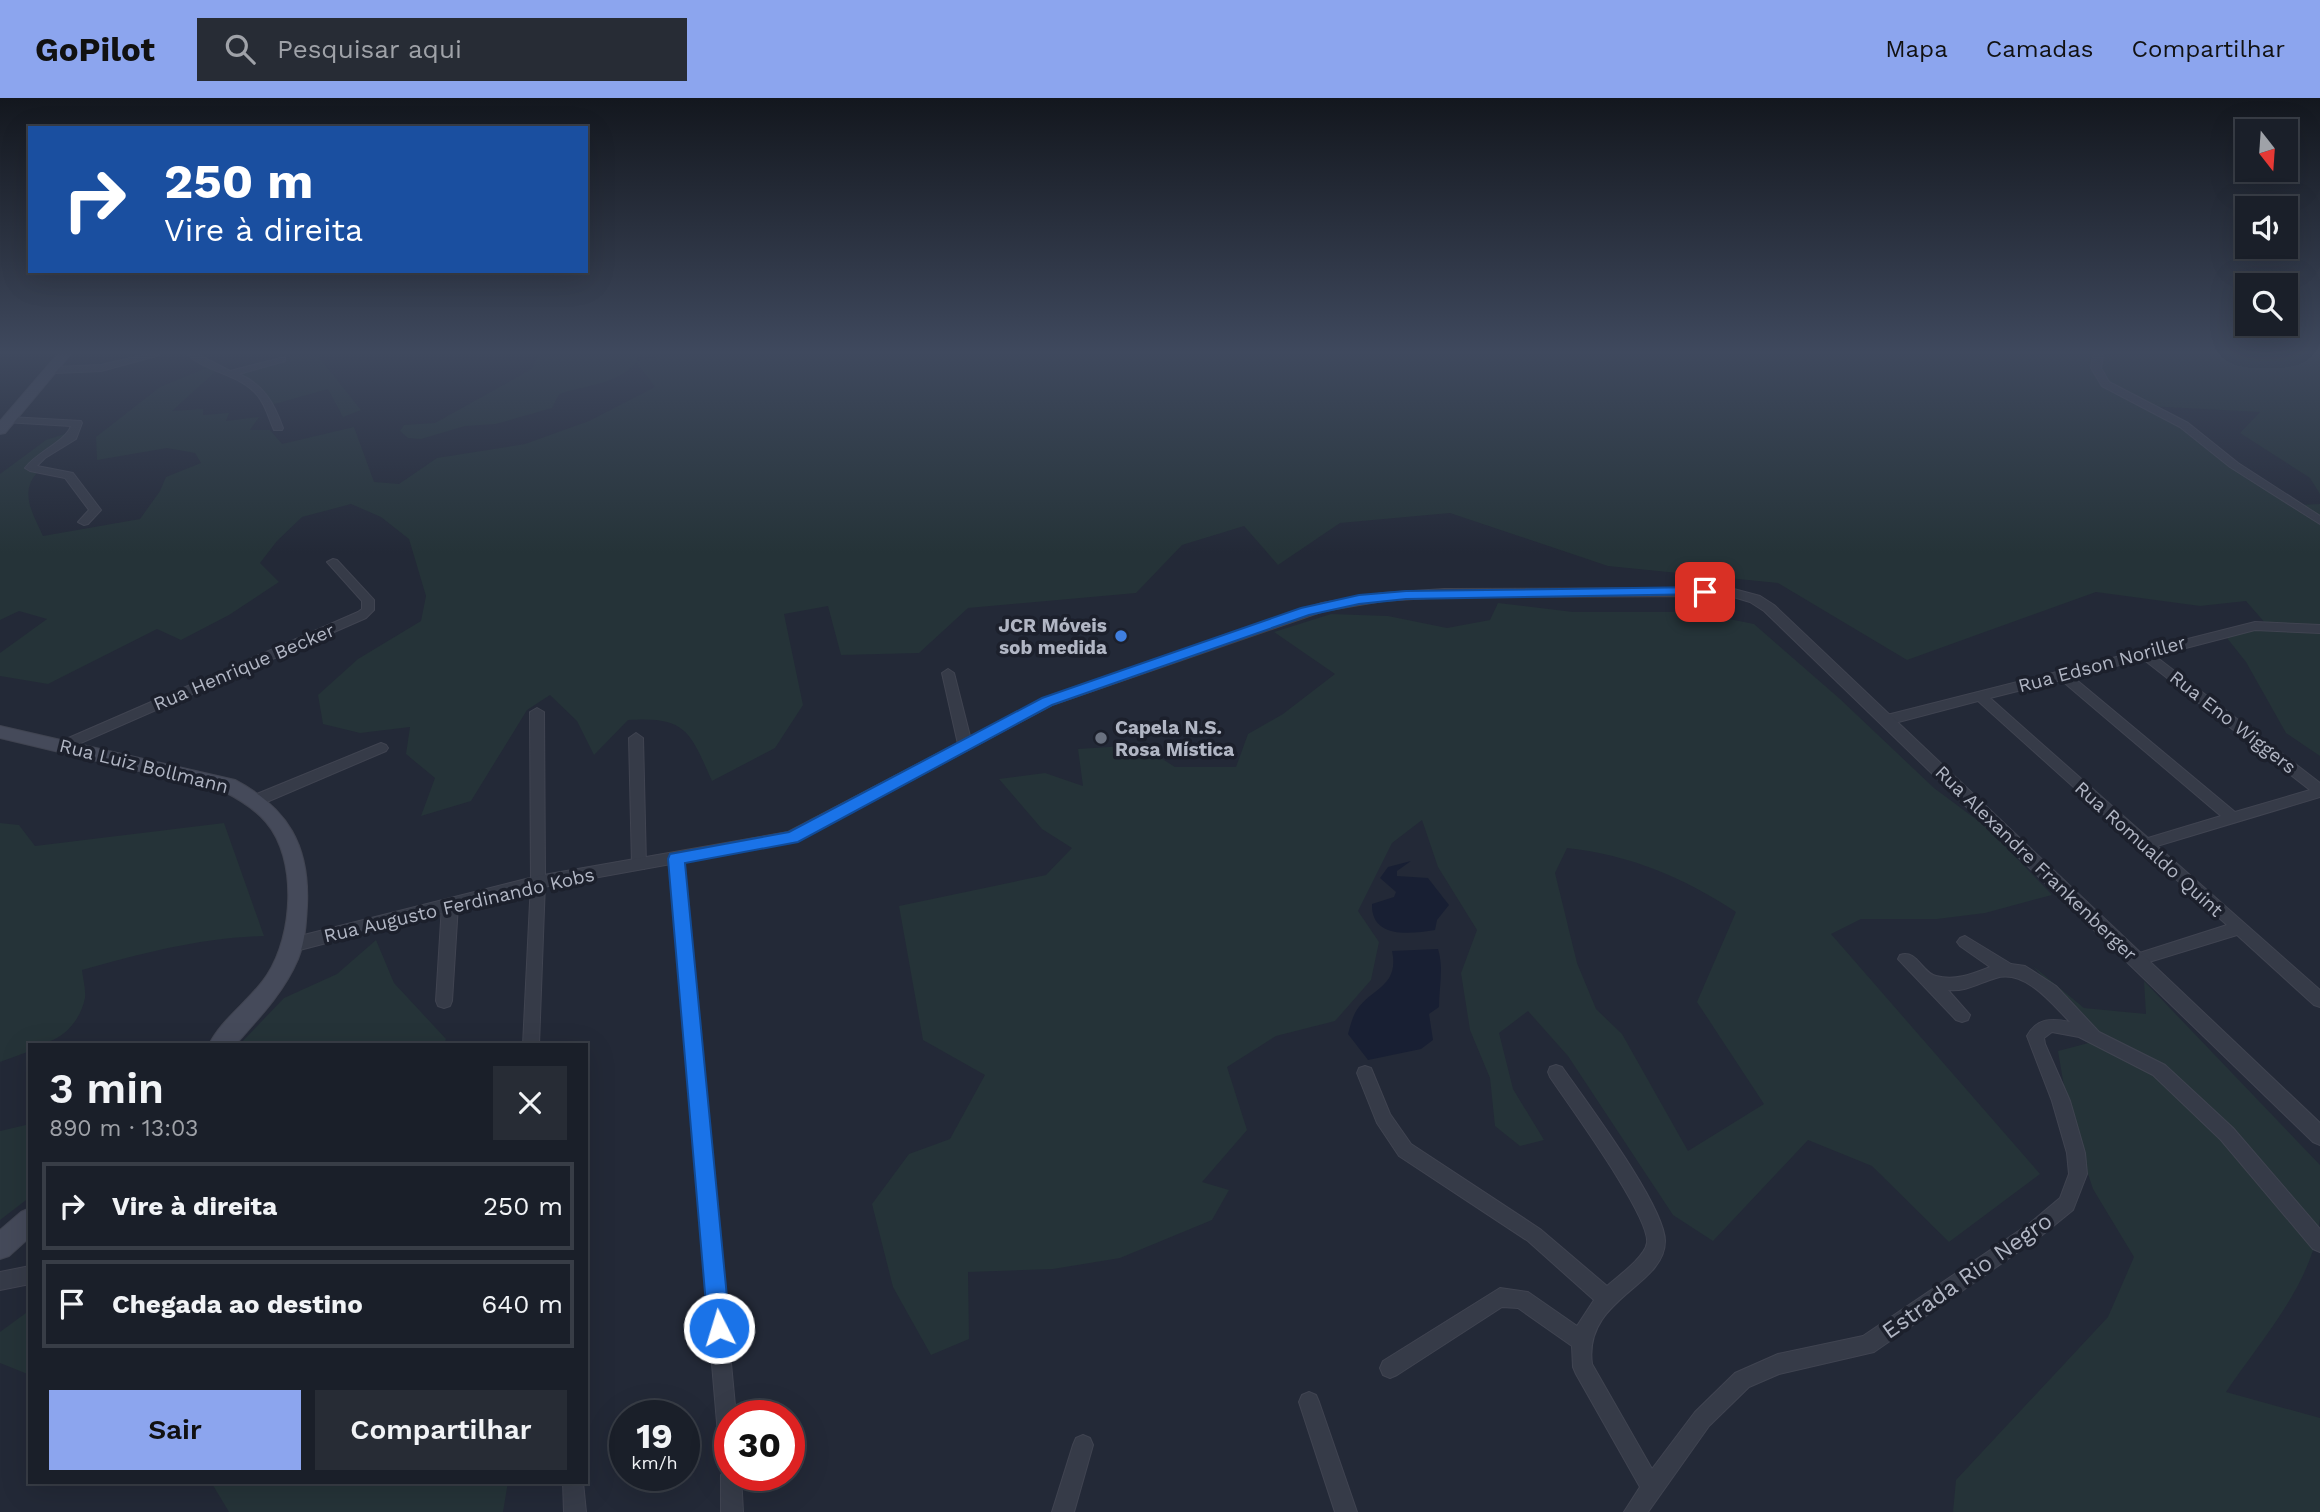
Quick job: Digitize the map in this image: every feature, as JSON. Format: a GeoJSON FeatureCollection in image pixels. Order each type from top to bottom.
{"type":"FeatureCollection","features":[{"type":"Feature","properties":{"kind":"main road","name":"Rua Luiz Bollmann"},"geometry":{"type":"LineString","coordinates":[[0,732],[217,782],[257,800],[281,826],[292,850],[297,887],[292,945],[273,983],[222,1043]]}},
{"type":"Feature","properties":{"kind":"main road"},"geometry":{"type":"LineString","coordinates":[[0,1247],[28,1222]]}},
{"type":"Feature","properties":{"kind":"street"},"geometry":{"type":"LineString","coordinates":[[275,421],[278,428]]}},
{"type":"Feature","properties":{"kind":"street"},"geometry":{"type":"LineString","coordinates":[[2175,421],[2190,429],[2234,465],[2320,521]]}},
{"type":"Feature","properties":{"kind":"street"},"geometry":{"type":"LineString","coordinates":[[4,425],[77,423],[72,437],[41,456],[30,468],[69,475],[95,510],[84,522]]}},
{"type":"Feature","properties":{"kind":"street","name":"Rua Henrique Becker"},"geometry":{"type":"LineString","coordinates":[[62,746],[362,615],[370,605],[368,600],[333,562]]}},
{"type":"Feature","properties":{"kind":"street","name":"Rua Augusto Ferdinando Kobs"},"geometry":{"type":"LineString","coordinates":[[292,945],[538,882],[792,837],[965,744],[1064,695],[1289,617],[1343,602],[1394,596],[1484,592],[1705,592],[1748,596]]}},
{"type":"Feature","properties":{"kind":"street","name":"Rua Alexandre Frankenberger"},"geometry":{"type":"LineString","coordinates":[[1748,596],[1769,608],[2320,1136]]}},
{"type":"Feature","properties":{"kind":"street","name":"Rua Edson Noriller"},"geometry":{"type":"LineString","coordinates":[[1887,720],[2255,626],[2320,629]]}},
{"type":"Feature","properties":{"kind":"street","name":"Rua Eno Wiggers"},"geometry":{"type":"LineString","coordinates":[[2145,654],[2320,791]]}},
{"type":"Feature","properties":{"kind":"street"},"geometry":{"type":"LineString","coordinates":[[948,673],[965,744]]}},
{"type":"Feature","properties":{"kind":"street"},"geometry":{"type":"LineString","coordinates":[[2063,675],[2233,818]]}},
{"type":"Feature","properties":{"kind":"street","name":"Rua Romualdo Quint"},"geometry":{"type":"LineString","coordinates":[[1980,696],[2320,1000]]}},
{"type":"Feature","properties":{"kind":"street"},"geometry":{"type":"LineString","coordinates":[[531,1043],[538,882],[537,712]]}},
{"type":"Feature","properties":{"kind":"street"},"geometry":{"type":"LineString","coordinates":[[636,738],[639,864]]}},
{"type":"Feature","properties":{"kind":"street"},"geometry":{"type":"LineString","coordinates":[[257,800],[381,748]]}},
{"type":"Feature","properties":{"kind":"street"},"geometry":{"type":"LineString","coordinates":[[2144,844],[2320,791]]}},
{"type":"Feature","properties":{"kind":"street"},"geometry":{"type":"LineString","coordinates":[[676,859],[725,1400]]}},
{"type":"Feature","properties":{"kind":"street"},"geometry":{"type":"LineString","coordinates":[[444,1001],[450,905]]}},
{"type":"Feature","properties":{"kind":"street"},"geometry":{"type":"LineString","coordinates":[[2136,960],[2238,928]]}},
{"type":"Feature","properties":{"kind":"street"},"geometry":{"type":"LineString","coordinates":[[1965,942],[2006,969],[2028,975],[2050,990],[2097,1038]]}},
{"type":"Feature","properties":{"kind":"street"},"geometry":{"type":"LineString","coordinates":[[1906,959],[1962,1015]]}},
{"type":"Feature","properties":{"kind":"street"},"geometry":{"type":"LineString","coordinates":[[1929,982],[1960,985],[2006,969]]}},
{"type":"Feature","properties":{"kind":"street","name":"Estrada Rio Negro"},"geometry":{"type":"LineString","coordinates":[[1635,1512],[1702,1419],[1742,1380],[1779,1364],[1867,1345],[2035,1230],[2067,1204],[2078,1174],[2076,1153],[2061,1101],[2035,1036],[2041,1029],[2052,1026],[2082,1031],[2159,1070],[2202,1108],[2320,1243]]}},
{"type":"Feature","properties":{"kind":"street"},"geometry":{"type":"LineString","coordinates":[[1556,1072],[1640,1202],[1657,1236],[1656,1247],[1588,1322],[1581,1341],[1581,1354],[1590,1382],[1651,1487]]}},
{"type":"Feature","properties":{"kind":"street"},"geometry":{"type":"LineString","coordinates":[[1365,1073],[1383,1118],[1405,1150],[1534,1235],[1607,1299]]}},
{"type":"Feature","properties":{"kind":"street"},"geometry":{"type":"LineString","coordinates":[[0,1281],[28,1275]]}},
{"type":"Feature","properties":{"kind":"street"},"geometry":{"type":"LineString","coordinates":[[1390,1368],[1500,1297],[1521,1299],[1581,1341]]}},
{"type":"Feature","properties":{"kind":"street"},"geometry":{"type":"LineString","coordinates":[[1309,1402],[1346,1512]]}},
{"type":"Feature","properties":{"kind":"street"},"geometry":{"type":"LineString","coordinates":[[1063,1512],[1083,1445]]}},
{"type":"Feature","properties":{"kind":"street"},"geometry":{"type":"LineString","coordinates":[[573,1484],[575,1512]]}},
{"type":"Feature","properties":{"kind":"street"},"geometry":{"type":"LineString","coordinates":[[731,1491],[732,1512]]}},
{"type":"Feature","properties":{"kind":"shaded area"},"geometry":{"type":"Polygon","coordinates":[[[116,421],[256,421],[250,430],[270,430],[282,444],[354,427],[374,482],[399,484],[437,458],[525,444],[589,421],[2174,421],[2298,505],[2320,504],[2320,756],[2286,733],[2246,662],[2223,633],[2266,624],[2246,601],[2200,606],[2096,592],[1907,660],[1778,583],[1608,566],[1450,513],[1340,523],[1278,565],[1244,526],[1182,545],[1136,593],[968,608],[919,653],[841,655],[828,606],[784,614],[803,705],[775,748],[712,781],[698,750],[684,731],[663,721],[648,719],[628,720],[594,755],[577,721],[550,695],[527,710],[471,801],[421,816],[435,778],[406,754],[410,727],[360,733],[323,724],[318,695],[358,659],[421,621],[426,596],[409,539],[381,517],[351,504],[302,517],[277,541],[260,563],[279,582],[229,615],[181,640],[157,629],[48,684],[0,676],[0,653],[47,619],[19,611],[0,620],[0,474],[46,440],[77,430],[31,464],[39,471],[29,486],[29,503],[43,536],[140,519],[160,491],[166,477],[201,463],[195,453],[167,448],[97,460],[96,437],[116,421]]]}},
{"type":"Feature","properties":{"kind":"shaded area"},"geometry":{"type":"Polygon","coordinates":[[[507,421],[465,426],[421,439],[408,438],[400,431],[404,425],[507,421]]]}},
{"type":"Feature","properties":{"kind":"shaded area"},"geometry":{"type":"Polygon","coordinates":[[[2251,421],[2320,421],[2320,494],[2310,478],[2240,433],[2251,421]]]}},
{"type":"Feature","properties":{"kind":"shaded area"},"geometry":{"type":"Polygon","coordinates":[[[1498,603],[1573,612],[1694,612],[1754,624],[1840,699],[1934,788],[1989,829],[2052,895],[1985,913],[1937,919],[1861,919],[1831,934],[2040,1174],[1949,1242],[1872,1166],[1808,1140],[1713,1241],[1673,1215],[1568,1056],[1528,1011],[1499,1033],[1513,1089],[1544,1140],[1520,1146],[1495,1126],[1490,1078],[1470,1030],[1461,973],[1477,930],[1438,867],[1422,820],[1392,843],[1358,911],[1379,942],[1371,980],[1335,1021],[1276,1036],[1227,1067],[1247,1130],[1202,1182],[1229,1190],[1212,1220],[1120,1258],[1053,1269],[968,1272],[969,1339],[931,1355],[893,1287],[872,1204],[909,1154],[950,1139],[985,1075],[923,1040],[899,906],[1046,875],[1072,848],[1042,829],[999,779],[1045,773],[1083,786],[1078,749],[1140,745],[1175,767],[1236,767],[1248,734],[1283,714],[1335,674],[1274,632],[1331,614],[1388,616],[1447,628],[1490,620],[1498,603]],[[1567,848],[1555,873],[1577,963],[1596,1009],[1622,1034],[1688,1151],[1764,1104],[1697,1002],[1736,912],[1676,878],[1634,862],[1567,848]]]}},
{"type":"Feature","properties":{"kind":"shaded area"},"geometry":{"type":"Polygon","coordinates":[[[0,823],[19,825],[35,846],[224,823],[264,936],[194,943],[82,970],[85,998],[72,1025],[58,1038],[44,1043],[28,1043],[28,1052],[0,1062],[0,823]]]}},
{"type":"Feature","properties":{"kind":"shaded area"},"geometry":{"type":"Polygon","coordinates":[[[376,940],[394,983],[446,1039],[445,1043],[241,1043],[284,998],[337,974],[376,940]]]}},
{"type":"Feature","properties":{"kind":"shaded area"},"geometry":{"type":"Polygon","coordinates":[[[2033,966],[2084,1008],[2146,1014],[2144,981],[2320,1165],[2320,1219],[2307,1266],[2284,1310],[2226,1392],[2320,1418],[2320,1512],[1953,1512],[1956,1480],[2108,1317],[2134,1257],[2093,1189],[2069,1116],[2058,1051],[2100,1040],[2033,966]]]}},
{"type":"Feature","properties":{"kind":"shaded area"},"geometry":{"type":"Polygon","coordinates":[[[28,1124],[28,1199],[0,1220],[0,1131],[28,1124]]]}},
{"type":"Feature","properties":{"kind":"shaded area"},"geometry":{"type":"Polygon","coordinates":[[[28,1311],[28,1374],[0,1363],[0,1332],[28,1311]]]}},
{"type":"Feature","properties":{"kind":"shaded area"},"geometry":{"type":"Polygon","coordinates":[[[212,1484],[508,1484],[503,1512],[229,1512],[212,1484]]]}},
{"type":"Feature","properties":{"kind":"water"},"geometry":{"type":"Polygon","coordinates":[[[1411,861],[1397,871],[1397,876],[1428,878],[1449,905],[1437,920],[1435,930],[1394,932],[1385,929],[1373,915],[1372,904],[1394,897],[1396,892],[1380,878],[1388,867],[1411,861]]]}},
{"type":"Feature","properties":{"kind":"water"},"geometry":{"type":"Polygon","coordinates":[[[1438,949],[1441,971],[1439,1007],[1429,1014],[1433,1040],[1421,1049],[1368,1060],[1348,1034],[1355,1013],[1392,973],[1392,951],[1438,949]]]}},
{"type":"Feature","properties":{"kind":"place","name":"JCR Móveis sob medida"},"geometry":{"type":"Point","coordinates":[1121,636]}},
{"type":"Feature","properties":{"kind":"place","name":"Capela N.S. Rosa Mística"},"geometry":{"type":"Point","coordinates":[1101,738]}},
{"type":"Feature","properties":{"kind":"route"},"geometry":{"type":"LineString","coordinates":[[719,1328],[676,859],[792,837],[1047,702],[1306,611],[1359,599],[1406,595],[1484,592],[1705,592]]}}]}
